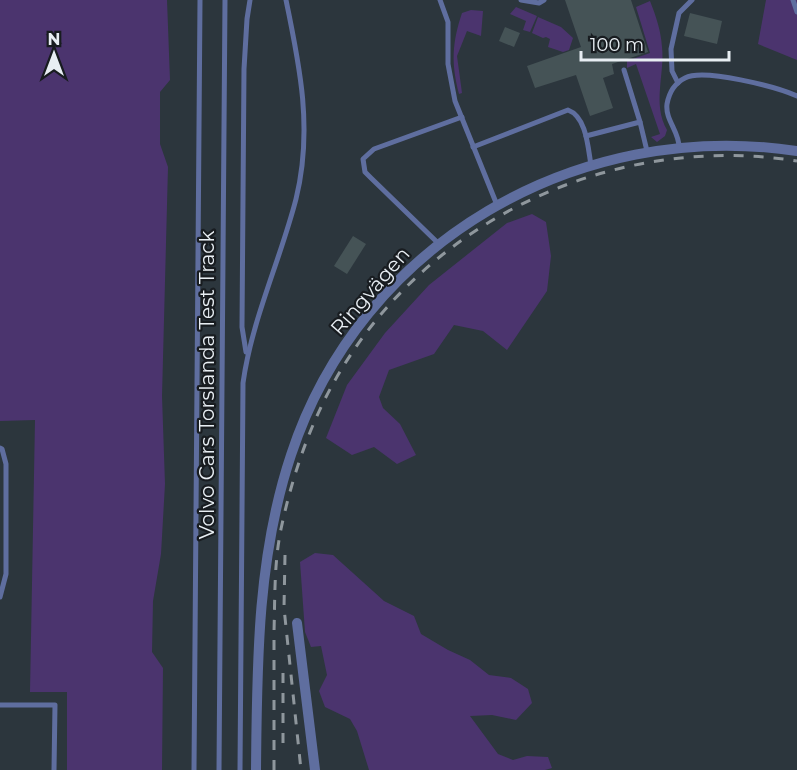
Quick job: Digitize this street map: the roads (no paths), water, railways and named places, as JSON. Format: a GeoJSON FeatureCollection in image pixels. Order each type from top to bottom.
{"type":"FeatureCollection","features":[{"type":"Feature","properties":{"kind":"street","name":"Ringvägen"},"geometry":{"type":"LineString","coordinates":[[256,770],[258,646],[263,581],[279,498],[297,437],[324,380],[355,332],[397,282],[440,244],[497,205],[548,180],[591,165],[647,151],[679,147],[726,145],[797,151]]}},
{"type":"Feature","properties":{"kind":"street"},"geometry":{"type":"LineString","coordinates":[[297,623],[315,770]]}},
{"type":"Feature","properties":{"kind":"lane","name":"Volvo Cars Torslanda Test Track"},"geometry":{"type":"LineString","coordinates":[[194,770],[200,0]]}},
{"type":"Feature","properties":{"kind":"lane","name":"Volvo Cars Torslanda Test Track"},"geometry":{"type":"LineString","coordinates":[[219,770],[225,0]]}},
{"type":"Feature","properties":{"kind":"lane"},"geometry":{"type":"LineString","coordinates":[[247,355],[242,327],[242,265],[244,69],[250,0]]}},
{"type":"Feature","properties":{"kind":"lane"},"geometry":{"type":"LineString","coordinates":[[240,770],[242,411],[247,355],[289,224],[303,157],[304,106],[286,0]]}},
{"type":"Feature","properties":{"kind":"lane"},"geometry":{"type":"LineString","coordinates":[[440,0],[449,33],[448,64],[451,83],[473,147],[497,205]]}},
{"type":"Feature","properties":{"kind":"lane"},"geometry":{"type":"LineString","coordinates":[[520,0],[539,3],[544,0]]}},
{"type":"Feature","properties":{"kind":"lane"},"geometry":{"type":"LineString","coordinates":[[678,83],[672,71],[671,49],[679,13],[692,0]]}},
{"type":"Feature","properties":{"kind":"lane"},"geometry":{"type":"LineString","coordinates":[[793,0],[797,12]]}},
{"type":"Feature","properties":{"kind":"lane"},"geometry":{"type":"LineString","coordinates":[[624,70],[647,151]]}},
{"type":"Feature","properties":{"kind":"lane"},"geometry":{"type":"LineString","coordinates":[[679,147],[679,139],[668,117],[667,106],[669,96],[678,83],[691,75],[724,77],[779,89],[797,96]]}},
{"type":"Feature","properties":{"kind":"lane"},"geometry":{"type":"LineString","coordinates":[[473,147],[568,110],[574,112],[578,117],[586,136],[591,165]]}},
{"type":"Feature","properties":{"kind":"lane"},"geometry":{"type":"LineString","coordinates":[[440,244],[365,172],[363,159],[374,149],[462,117]]}},
{"type":"Feature","properties":{"kind":"lane"},"geometry":{"type":"LineString","coordinates":[[586,136],[640,122]]}},
{"type":"Feature","properties":{"kind":"lane"},"geometry":{"type":"LineString","coordinates":[[0,448],[6,464],[6,574],[0,597]]}},
{"type":"Feature","properties":{"kind":"lane"},"geometry":{"type":"LineString","coordinates":[[0,705],[55,705],[54,770]]}},
{"type":"Feature","properties":{"kind":"railway"},"geometry":{"type":"LineString","coordinates":[[274,770],[275,580],[281,529],[298,464],[323,403],[360,341],[406,287],[460,241],[521,205],[586,178],[654,161],[725,156],[797,161]]}},
{"type":"Feature","properties":{"kind":"railway"},"geometry":{"type":"LineString","coordinates":[[285,555],[284,608],[301,770]]}},
{"type":"Feature","properties":{"kind":"railway"},"geometry":{"type":"LineString","coordinates":[[283,668],[283,743]]}}]}
